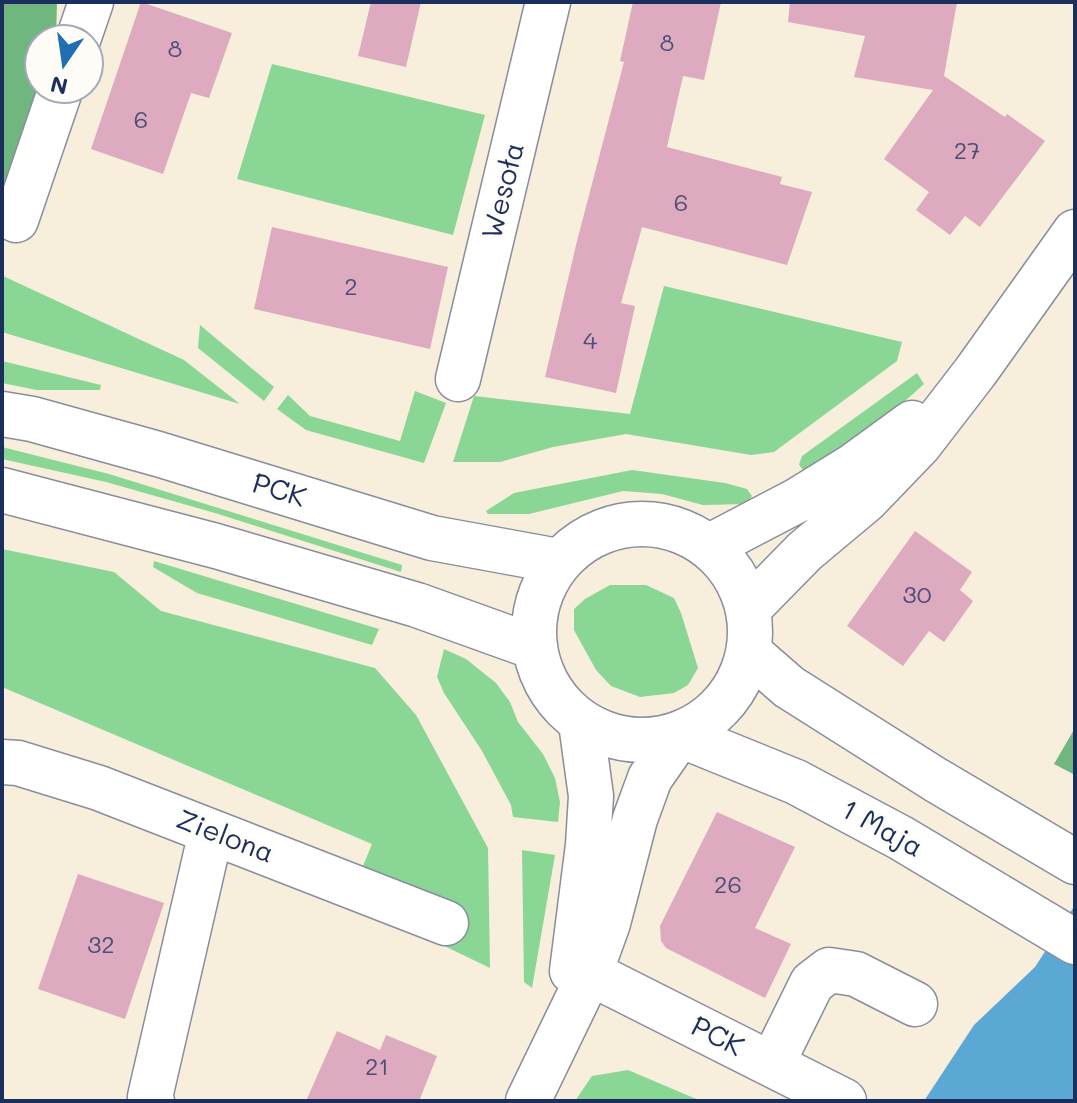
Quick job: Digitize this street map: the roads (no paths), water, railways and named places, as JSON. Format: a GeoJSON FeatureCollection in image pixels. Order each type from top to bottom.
{"type":"FeatureCollection","features":[{"type":"Feature","properties":{"kind":"street"},"geometry":{"type":"LineString","coordinates":[[83,24],[91,2]]}},
{"type":"Feature","properties":{"kind":"street","name":"Wesoła"},"geometry":{"type":"LineString","coordinates":[[458,379],[548,2]]}},
{"type":"Feature","properties":{"kind":"street"},"geometry":{"type":"LineString","coordinates":[[16,220],[56,104]]}},
{"type":"Feature","properties":{"kind":"street"},"geometry":{"type":"LineString","coordinates":[[749,608],[805,551],[866,500],[919,445],[1075,232]]}},
{"type":"Feature","properties":{"kind":"street"},"geometry":{"type":"LineString","coordinates":[[710,546],[798,500],[853,466],[976,371]]}},
{"type":"Feature","properties":{"kind":"street","name":"PCK"},"geometry":{"type":"LineString","coordinates":[[2,414],[32,419],[158,454],[432,538],[558,561]]}},
{"type":"Feature","properties":{"kind":"street"},"geometry":{"type":"LineString","coordinates":[[2,490],[216,546],[403,601],[534,647]]}},
{"type":"Feature","properties":{"kind":"street"},"geometry":{"type":"LineString","coordinates":[[631,523],[673,527],[710,546],[735,574],[749,608],[750,653],[733,693],[703,723],[680,735],[655,740],[616,738],[581,723],[558,702],[542,676],[534,647],[536,602],[558,561],[591,535],[631,523]]}},
{"type":"Feature","properties":{"kind":"street"},"geometry":{"type":"LineString","coordinates":[[750,653],[789,687],[1058,852]]}},
{"type":"Feature","properties":{"kind":"street"},"geometry":{"type":"LineString","coordinates":[[565,1026],[591,796],[581,723]]}},
{"type":"Feature","properties":{"kind":"street"},"geometry":{"type":"LineString","coordinates":[[528,1101],[590,973],[608,923],[635,819],[650,778],[680,735]]}},
{"type":"Feature","properties":{"kind":"street","name":"1 Maja"},"geometry":{"type":"LineString","coordinates":[[680,735],[796,782],[901,838],[1075,942]]}},
{"type":"Feature","properties":{"kind":"street","name":"Zielona"},"geometry":{"type":"LineString","coordinates":[[2,762],[18,763],[99,788],[446,923]]}},
{"type":"Feature","properties":{"kind":"street"},"geometry":{"type":"LineString","coordinates":[[152,1101],[150,1097],[211,832]]}},
{"type":"Feature","properties":{"kind":"street"},"geometry":{"type":"LineString","coordinates":[[772,1064],[812,983],[829,970],[856,974],[915,1004]]}},
{"type":"Feature","properties":{"kind":"street","name":"PCK"},"geometry":{"type":"LineString","coordinates":[[590,973],[844,1101]]}},
{"type":"Feature","properties":{"kind":"water"},"geometry":{"type":"Polygon","coordinates":[[[1075,905],[1075,1101],[924,1101],[974,1025],[1035,967],[1075,905]]]}}]}
